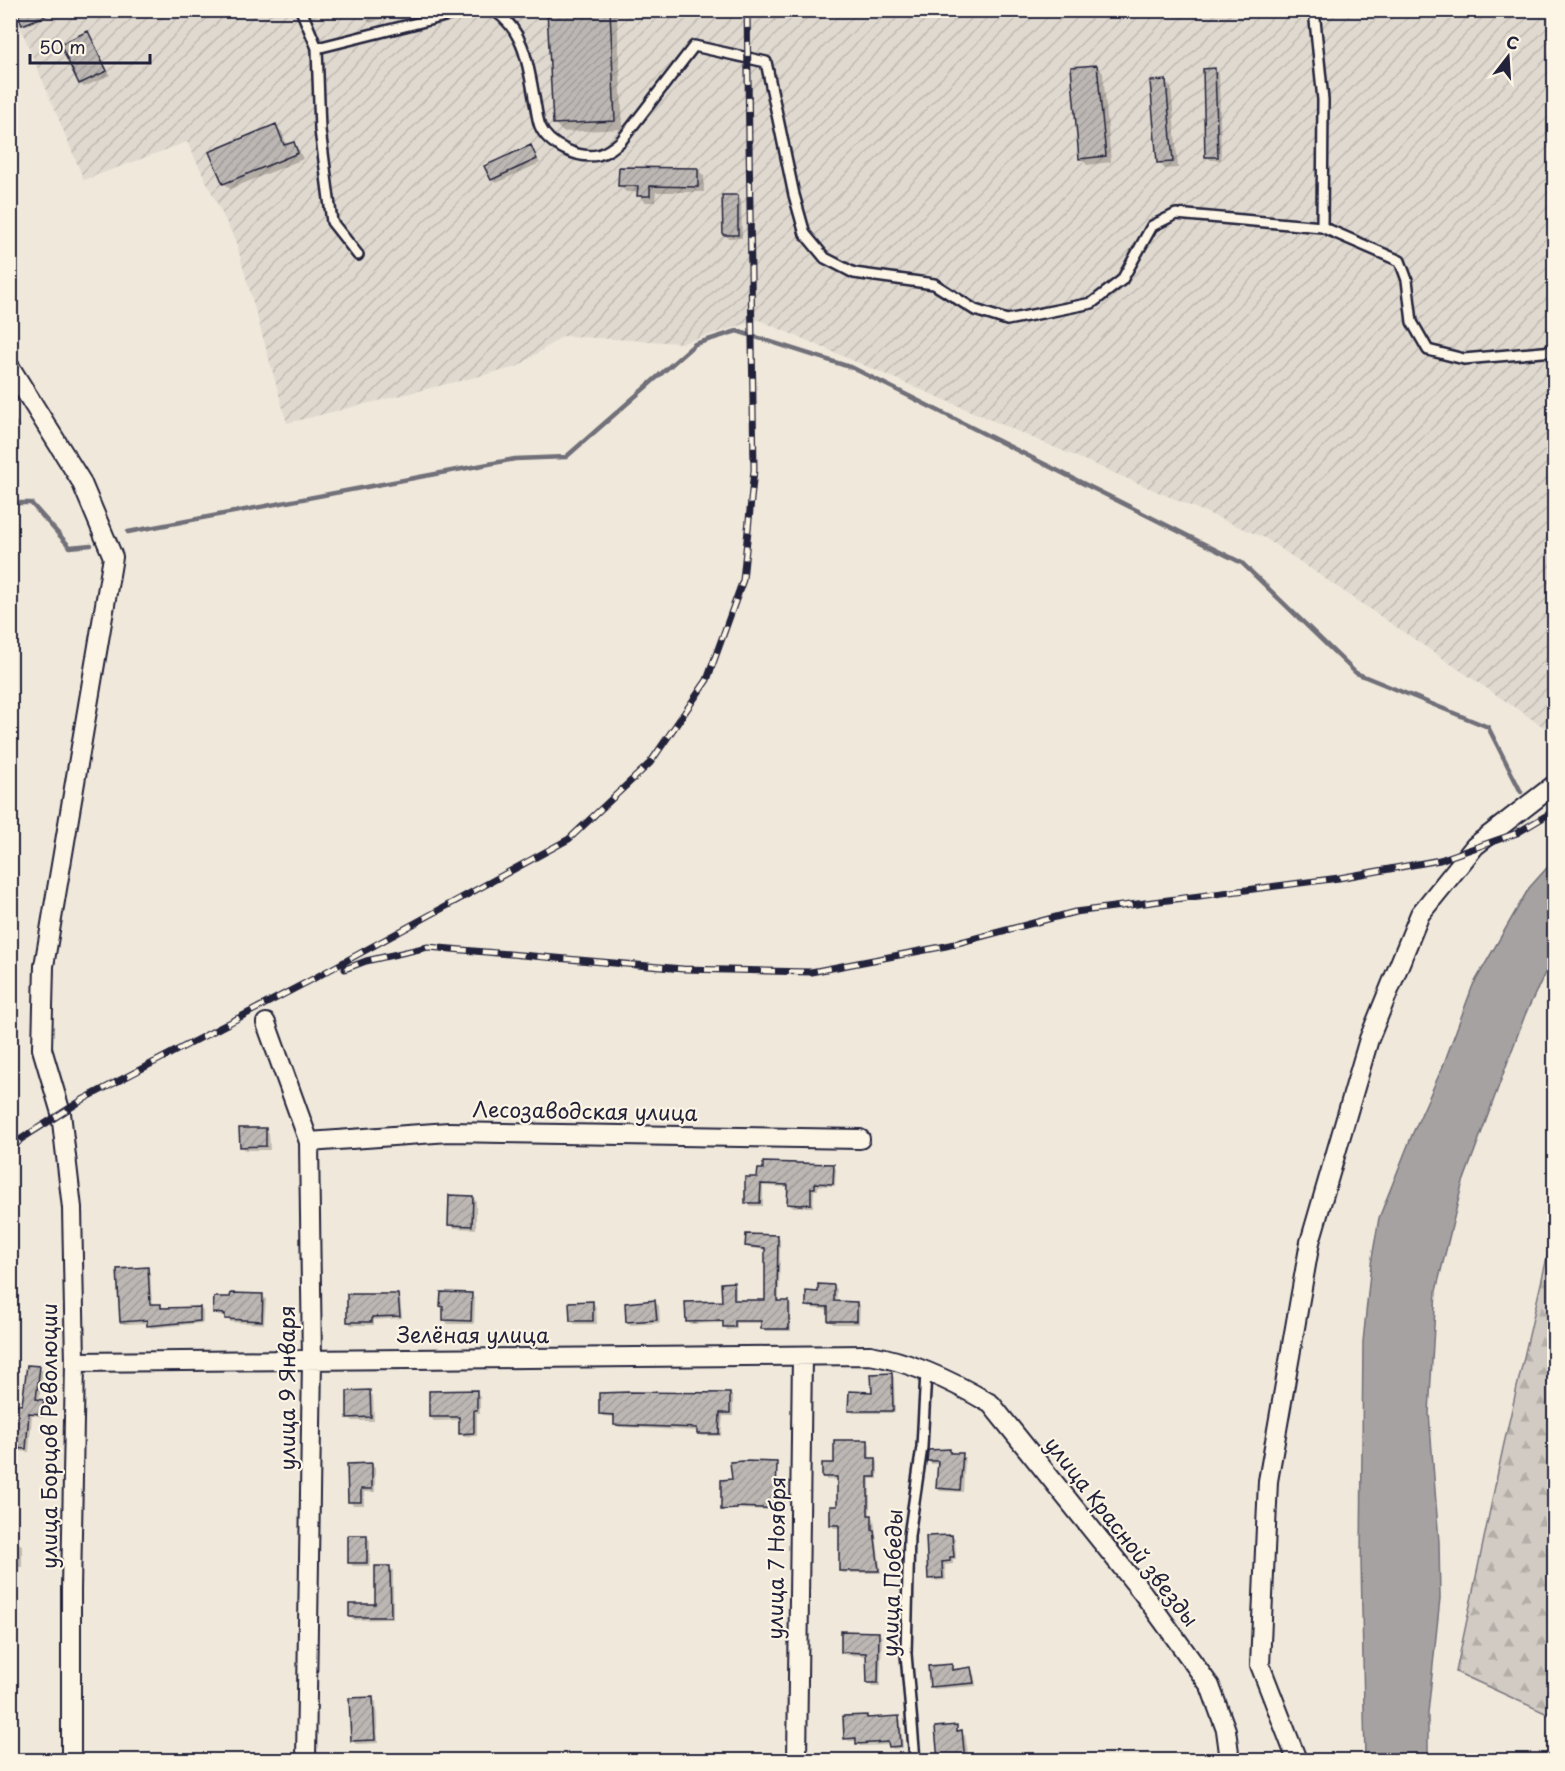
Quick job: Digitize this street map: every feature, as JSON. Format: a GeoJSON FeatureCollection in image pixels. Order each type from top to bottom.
{"type":"FeatureCollection","features":[{"type":"Feature","properties":{"kind":"street","name":"улица Борцов Революции"},"geometry":{"type":"LineString","coordinates":[[10,368],[81,481],[113,557],[44,966],[42,1049],[61,1113],[72,1208],[75,1362],[71,1761]]}},
{"type":"Feature","properties":{"kind":"street"},"geometry":{"type":"LineString","coordinates":[[1297,1761],[1260,1665],[1268,1481],[1310,1242],[1369,1039],[1420,914],[1475,846],[1554,784]]}},
{"type":"Feature","properties":{"kind":"street","name":"улица 9 Января"},"geometry":{"type":"LineString","coordinates":[[266,1023],[309,1142],[312,1360],[306,1761]]}},
{"type":"Feature","properties":{"kind":"street","name":"Лесозаводская улица"},"geometry":{"type":"LineString","coordinates":[[309,1142],[450,1132],[860,1139]]}},
{"type":"Feature","properties":{"kind":"street","name":"Зелёная улица"},"geometry":{"type":"LineString","coordinates":[[75,1362],[870,1355]]}},
{"type":"Feature","properties":{"kind":"street","name":"улица Красной звезды"},"geometry":{"type":"LineString","coordinates":[[870,1355],[895,1359],[960,1386],[991,1404],[1142,1592],[1210,1686],[1226,1730],[1230,1761]]}},
{"type":"Feature","properties":{"kind":"street","name":"улица 7 Ноября"},"geometry":{"type":"LineString","coordinates":[[796,1761],[802,1356]]}},
{"type":"Feature","properties":{"kind":"lane"},"geometry":{"type":"LineString","coordinates":[[302,10],[317,48],[320,130],[332,222],[358,255]]}},
{"type":"Feature","properties":{"kind":"lane"},"geometry":{"type":"LineString","coordinates":[[317,48],[470,10]]}},
{"type":"Feature","properties":{"kind":"lane"},"geometry":{"type":"LineString","coordinates":[[493,10],[515,29],[524,48],[540,128],[557,146],[576,153],[595,156],[609,151],[621,141],[694,46],[766,62],[794,195],[805,234],[825,258],[854,273],[934,284],[975,310],[1007,320],[1092,303],[1122,280],[1152,225],[1176,214],[1322,227],[1400,261],[1407,280],[1412,322],[1428,350],[1464,359],[1554,351]]}},
{"type":"Feature","properties":{"kind":"lane"},"geometry":{"type":"LineString","coordinates":[[1314,10],[1323,100],[1322,227]]}},
{"type":"Feature","properties":{"kind":"lane","name":"улица Победы"},"geometry":{"type":"LineString","coordinates":[[915,1761],[906,1654],[909,1536],[922,1447],[926,1372]]}},
{"type":"Feature","properties":{"kind":"shaded area"},"geometry":{"type":"Polygon","coordinates":[[[18,10],[1554,11],[1554,734],[1265,538],[759,320],[682,343],[563,336],[517,367],[287,423],[236,242],[187,142],[84,180],[14,12],[18,10]]]}},
{"type":"Feature","properties":{"kind":"shaded area"},"geometry":{"type":"Polygon","coordinates":[[[1554,860],[1554,954],[1525,1015],[1462,1185],[1436,1291],[1429,1413],[1439,1542],[1440,1598],[1428,1713],[1428,1760],[1365,1760],[1361,1559],[1363,1342],[1371,1264],[1379,1218],[1443,1066],[1473,985],[1529,888],[1554,860]]]}},
{"type":"Feature","properties":{"kind":"green space"},"geometry":{"type":"Polygon","coordinates":[[[1554,1227],[1554,1717],[1456,1672],[1503,1448],[1554,1227]]]}},
{"type":"Feature","properties":{"kind":"building"},"geometry":{"type":"Polygon","coordinates":[[[25,10],[57,11],[22,25],[18,14],[25,10]]]}},
{"type":"Feature","properties":{"kind":"building"},"geometry":{"type":"Polygon","coordinates":[[[547,10],[610,10],[615,121],[553,124],[547,10]]]}},
{"type":"Feature","properties":{"kind":"building"},"geometry":{"type":"Polygon","coordinates":[[[88,31],[107,71],[79,84],[60,44],[88,31]]]}},
{"type":"Feature","properties":{"kind":"building"},"geometry":{"type":"Polygon","coordinates":[[[1097,65],[1106,156],[1079,159],[1071,67],[1097,65]]]}},
{"type":"Feature","properties":{"kind":"building"},"geometry":{"type":"Polygon","coordinates":[[[1215,68],[1218,157],[1205,157],[1203,69],[1215,68]]]}},
{"type":"Feature","properties":{"kind":"building"},"geometry":{"type":"Polygon","coordinates":[[[1166,80],[1173,162],[1157,163],[1150,81],[1166,80]]]}},
{"type":"Feature","properties":{"kind":"building"},"geometry":{"type":"Polygon","coordinates":[[[276,124],[284,145],[294,142],[298,153],[223,184],[209,152],[276,124]]]}},
{"type":"Feature","properties":{"kind":"building"},"geometry":{"type":"Polygon","coordinates":[[[531,145],[537,159],[491,180],[484,166],[531,145]]]}},
{"type":"Feature","properties":{"kind":"building"},"geometry":{"type":"Polygon","coordinates":[[[619,167],[698,168],[698,187],[650,186],[650,196],[637,196],[638,186],[618,186],[619,167]]]}},
{"type":"Feature","properties":{"kind":"building"},"geometry":{"type":"Polygon","coordinates":[[[722,195],[738,195],[738,235],[723,235],[722,195]]]}},
{"type":"Feature","properties":{"kind":"building"},"geometry":{"type":"Polygon","coordinates":[[[239,1128],[266,1128],[266,1146],[240,1147],[239,1128]]]}},
{"type":"Feature","properties":{"kind":"building"},"geometry":{"type":"Polygon","coordinates":[[[763,1162],[834,1164],[833,1184],[815,1183],[815,1188],[811,1188],[811,1204],[800,1205],[787,1204],[788,1185],[761,1184],[760,1203],[745,1203],[745,1177],[757,1177],[758,1169],[763,1169],[763,1162]]]}},
{"type":"Feature","properties":{"kind":"building"},"geometry":{"type":"Polygon","coordinates":[[[449,1195],[473,1196],[472,1226],[448,1225],[449,1195]]]}},
{"type":"Feature","properties":{"kind":"building"},"geometry":{"type":"Polygon","coordinates":[[[746,1234],[778,1235],[777,1301],[789,1301],[789,1329],[761,1329],[761,1321],[735,1321],[735,1327],[723,1327],[723,1321],[686,1322],[685,1302],[722,1301],[721,1283],[734,1282],[734,1300],[765,1300],[765,1248],[745,1246],[746,1234]]]}},
{"type":"Feature","properties":{"kind":"building"},"geometry":{"type":"Polygon","coordinates":[[[148,1267],[150,1304],[161,1304],[161,1308],[200,1307],[200,1321],[147,1326],[147,1320],[120,1322],[117,1269],[148,1267]]]}},
{"type":"Feature","properties":{"kind":"building"},"geometry":{"type":"Polygon","coordinates":[[[818,1284],[834,1285],[834,1301],[857,1302],[857,1321],[828,1321],[828,1307],[806,1306],[806,1291],[818,1292],[818,1284]]]}},
{"type":"Feature","properties":{"kind":"building"},"geometry":{"type":"Polygon","coordinates":[[[441,1292],[472,1293],[471,1321],[443,1320],[443,1307],[440,1306],[441,1292]]]}},
{"type":"Feature","properties":{"kind":"building"},"geometry":{"type":"Polygon","coordinates":[[[231,1293],[263,1294],[262,1321],[225,1319],[225,1314],[213,1313],[214,1297],[230,1297],[231,1293]]]}},
{"type":"Feature","properties":{"kind":"building"},"geometry":{"type":"Polygon","coordinates":[[[347,1294],[398,1294],[400,1316],[372,1317],[372,1322],[347,1322],[347,1294]]]}},
{"type":"Feature","properties":{"kind":"building"},"geometry":{"type":"Polygon","coordinates":[[[655,1300],[657,1320],[626,1322],[625,1303],[655,1300]]]}},
{"type":"Feature","properties":{"kind":"building"},"geometry":{"type":"Polygon","coordinates":[[[593,1301],[593,1321],[570,1321],[569,1302],[593,1301]]]}},
{"type":"Feature","properties":{"kind":"building"},"geometry":{"type":"Polygon","coordinates":[[[27,1365],[40,1366],[36,1399],[44,1400],[41,1414],[29,1413],[26,1449],[10,1448],[10,1403],[22,1405],[27,1365]]]}},
{"type":"Feature","properties":{"kind":"building"},"geometry":{"type":"Polygon","coordinates":[[[892,1373],[893,1411],[848,1411],[849,1391],[872,1392],[871,1374],[892,1373]]]}},
{"type":"Feature","properties":{"kind":"building"},"geometry":{"type":"Polygon","coordinates":[[[370,1390],[371,1417],[347,1418],[347,1391],[370,1390]]]}},
{"type":"Feature","properties":{"kind":"building"},"geometry":{"type":"Polygon","coordinates":[[[477,1390],[474,1433],[459,1434],[459,1417],[429,1417],[429,1391],[477,1390]]]}},
{"type":"Feature","properties":{"kind":"building"},"geometry":{"type":"Polygon","coordinates":[[[599,1393],[730,1393],[730,1413],[720,1413],[719,1434],[697,1434],[697,1428],[614,1425],[614,1415],[599,1414],[599,1393]]]}},
{"type":"Feature","properties":{"kind":"building"},"geometry":{"type":"Polygon","coordinates":[[[834,1440],[868,1440],[868,1458],[876,1458],[876,1477],[868,1477],[868,1515],[872,1515],[872,1530],[874,1530],[879,1571],[839,1571],[839,1525],[830,1525],[830,1506],[837,1506],[837,1477],[822,1477],[822,1463],[834,1463],[834,1440]]]}},
{"type":"Feature","properties":{"kind":"building"},"geometry":{"type":"Polygon","coordinates":[[[950,1449],[950,1453],[963,1453],[960,1490],[936,1488],[938,1461],[927,1461],[928,1450],[950,1449]]]}},
{"type":"Feature","properties":{"kind":"building"},"geometry":{"type":"Polygon","coordinates":[[[730,1462],[777,1462],[776,1495],[784,1495],[783,1509],[737,1507],[737,1509],[721,1510],[721,1480],[732,1479],[730,1462]]]}},
{"type":"Feature","properties":{"kind":"building"},"geometry":{"type":"Polygon","coordinates":[[[372,1463],[372,1489],[361,1489],[361,1502],[348,1502],[347,1464],[372,1463]]]}},
{"type":"Feature","properties":{"kind":"building"},"geometry":{"type":"Polygon","coordinates":[[[348,1535],[367,1535],[367,1563],[348,1563],[348,1535]]]}},
{"type":"Feature","properties":{"kind":"building"},"geometry":{"type":"Polygon","coordinates":[[[952,1535],[954,1557],[950,1557],[950,1561],[942,1562],[943,1578],[928,1579],[926,1536],[952,1535]]]}},
{"type":"Feature","properties":{"kind":"building"},"geometry":{"type":"Polygon","coordinates":[[[375,1566],[390,1566],[391,1617],[349,1617],[349,1604],[375,1604],[375,1566]]]}},
{"type":"Feature","properties":{"kind":"building"},"geometry":{"type":"Polygon","coordinates":[[[841,1631],[879,1632],[878,1683],[867,1683],[866,1653],[841,1652],[841,1631]]]}},
{"type":"Feature","properties":{"kind":"building"},"geometry":{"type":"Polygon","coordinates":[[[952,1664],[952,1670],[971,1667],[974,1683],[930,1687],[928,1666],[952,1664]]]}},
{"type":"Feature","properties":{"kind":"building"},"geometry":{"type":"Polygon","coordinates":[[[373,1697],[375,1740],[351,1741],[349,1698],[373,1697]]]}},
{"type":"Feature","properties":{"kind":"building"},"geometry":{"type":"Polygon","coordinates":[[[867,1715],[867,1718],[899,1716],[901,1746],[889,1747],[888,1742],[856,1744],[856,1738],[844,1739],[843,1716],[867,1715]]]}},
{"type":"Feature","properties":{"kind":"building"},"geometry":{"type":"Polygon","coordinates":[[[957,1725],[957,1731],[962,1730],[965,1761],[938,1761],[935,1727],[957,1725]]]}},
{"type":"Feature","properties":{"kind":"waterway"},"geometry":{"type":"LineString","coordinates":[[128,532],[515,459],[566,457],[695,344],[737,331],[853,368],[1242,563],[1356,673],[1488,727],[1521,792]]}},
{"type":"Feature","properties":{"kind":"waterway"},"geometry":{"type":"LineString","coordinates":[[10,503],[31,503],[70,547],[91,545]]}},
{"type":"Feature","properties":{"kind":"railway"},"geometry":{"type":"LineString","coordinates":[[10,1151],[21,1139],[84,1099],[311,980],[569,839],[650,763],[707,680],[743,580],[754,470],[747,10]]}},
{"type":"Feature","properties":{"kind":"railway"},"geometry":{"type":"LineString","coordinates":[[345,969],[366,961],[428,947],[683,969],[811,972],[946,946],[1075,912],[1339,878],[1440,860],[1517,833],[1554,811]]}}]}
